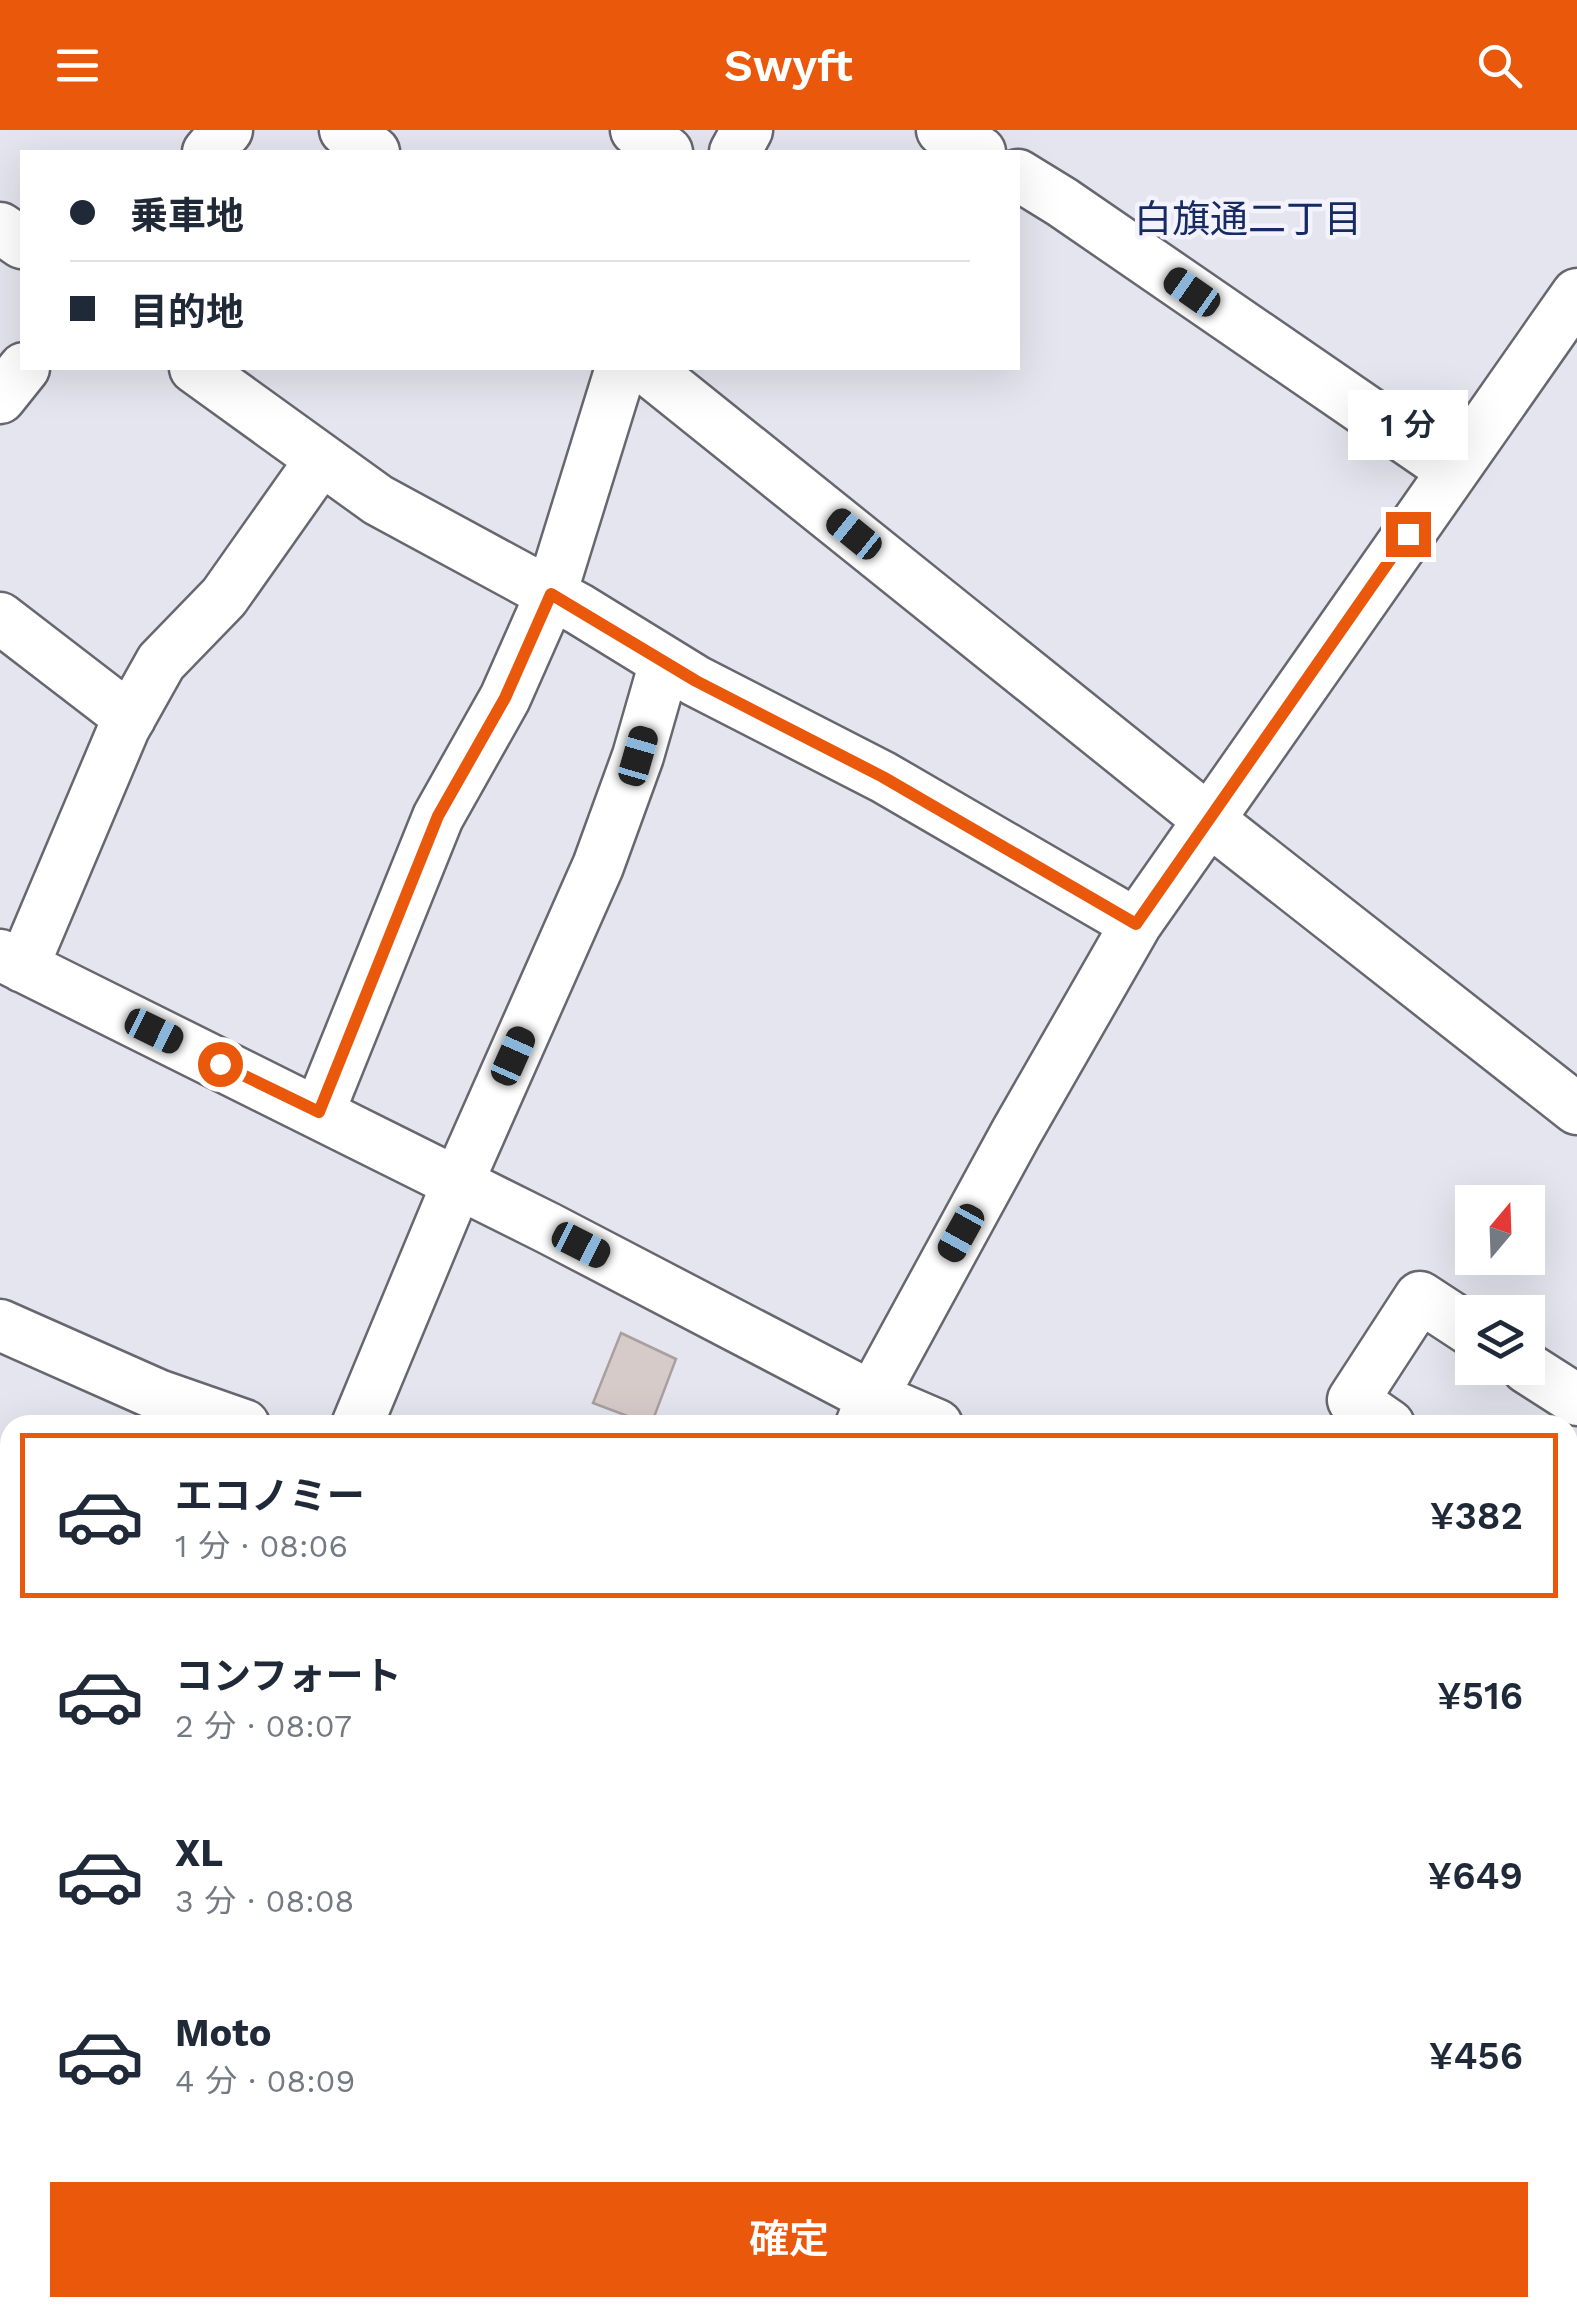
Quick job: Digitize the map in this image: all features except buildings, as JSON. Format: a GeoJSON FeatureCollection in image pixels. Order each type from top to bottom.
{"type":"FeatureCollection","features":[{"type":"Feature","properties":{"kind":"street"},"geometry":{"type":"LineString","coordinates":[[210,150],[228,130]]}},
{"type":"Feature","properties":{"kind":"street"},"geometry":{"type":"LineString","coordinates":[[345,130],[371,150]]}},
{"type":"Feature","properties":{"kind":"street"},"geometry":{"type":"LineString","coordinates":[[636,130],[665,150]]}},
{"type":"Feature","properties":{"kind":"street"},"geometry":{"type":"LineString","coordinates":[[942,130],[977,150]]}},
{"type":"Feature","properties":{"kind":"street"},"geometry":{"type":"LineString","coordinates":[[1020,176],[1452,470]]}},
{"type":"Feature","properties":{"kind":"street"},"geometry":{"type":"LineString","coordinates":[[320,461],[224,598],[161,662],[11,961],[458,1182],[866,1411],[1016,1133],[1136,924],[1577,294]]}},
{"type":"Feature","properties":{"kind":"street"},"geometry":{"type":"LineString","coordinates":[[0,398],[22,370]]}},
{"type":"Feature","properties":{"kind":"street"},"geometry":{"type":"LineString","coordinates":[[198,370],[378,500],[551,594],[665,662],[883,777],[1136,924]]}},
{"type":"Feature","properties":{"kind":"street"},"geometry":{"type":"LineString","coordinates":[[319,1112],[438,816],[505,698],[551,594],[620,370]]}},
{"type":"Feature","properties":{"kind":"street"},"geometry":{"type":"LineString","coordinates":[[648,370],[1209,820],[1577,1109]]}},
{"type":"Feature","properties":{"kind":"street"},"geometry":{"type":"LineString","coordinates":[[0,618],[130,718]]}},
{"type":"Feature","properties":{"kind":"street"},"geometry":{"type":"LineString","coordinates":[[361,1415],[458,1182],[598,866],[638,756],[665,662]]}},
{"type":"Feature","properties":{"kind":"street"},"geometry":{"type":"LineString","coordinates":[[1375,1415],[1353,1400],[1420,1297],[1455,1321]]}},
{"type":"Feature","properties":{"kind":"street"},"geometry":{"type":"LineString","coordinates":[[0,1325],[147,1410],[179,1415]]}},
{"type":"Feature","properties":{"kind":"street"},"geometry":{"type":"LineString","coordinates":[[1545,1380],[1577,1400]]}},
{"type":"Feature","properties":{"kind":"district","name":"白旗通二丁目"},"geometry":{"type":"Point","coordinates":[1248,219]}},
{"type":"Feature","properties":{"kind":"route"},"geometry":{"type":"LineString","coordinates":[[220,1064],[319,1112],[438,816],[505,698],[551,594],[696,681],[883,777],[1136,924],[1408,534]]}}]}
